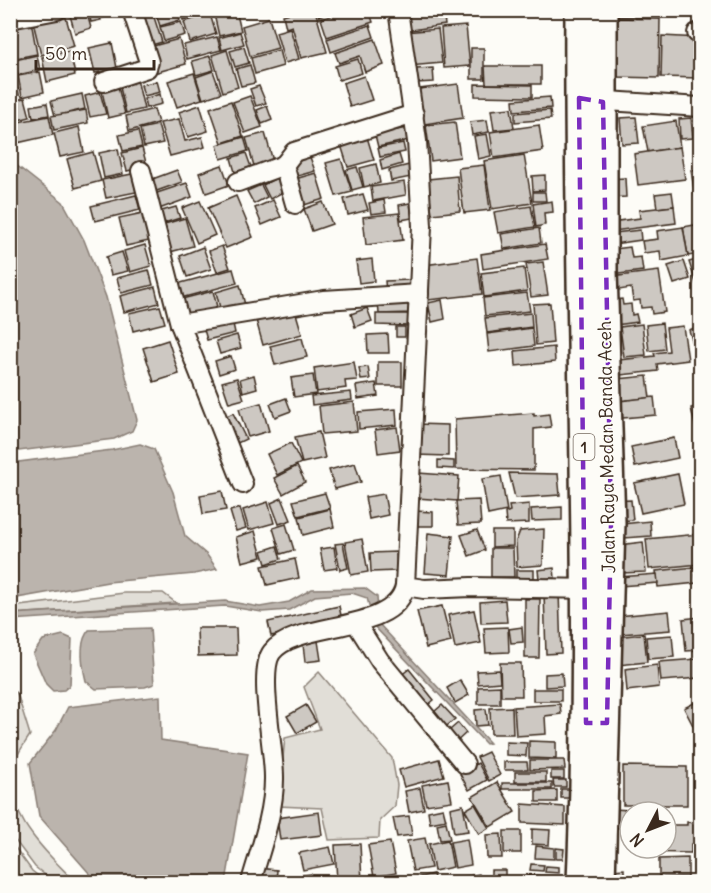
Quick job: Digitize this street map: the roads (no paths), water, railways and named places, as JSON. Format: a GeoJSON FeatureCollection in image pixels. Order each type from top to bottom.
{"type":"FeatureCollection","features":[{"type":"Feature","properties":{"kind":"highway","name":"Jalan Raya Medan Banda Aceh"},"geometry":{"type":"LineString","coordinates":[[579,10],[591,100],[598,589],[596,723],[601,882]]}},
{"type":"Feature","properties":{"kind":"highway","name":"Jalan Raya Medan Banda Aceh"},"geometry":{"type":"LineString","coordinates":[[591,100],[603,10]]}},
{"type":"Feature","properties":{"kind":"highway","name":"Jalan Raya Medan Banda Aceh"},"geometry":{"type":"LineString","coordinates":[[581,882],[596,723]]}},
{"type":"Feature","properties":{"kind":"street"},"geometry":{"type":"LineString","coordinates":[[10,19],[57,10]]}},
{"type":"Feature","properties":{"kind":"street"},"geometry":{"type":"LineString","coordinates":[[104,82],[147,68],[149,62],[132,10]]}},
{"type":"Feature","properties":{"kind":"street"},"geometry":{"type":"LineString","coordinates":[[251,882],[272,801],[274,780],[266,682],[270,655],[280,643],[292,637],[362,620],[396,606],[403,597],[405,586],[422,226],[414,114],[398,10]]}},
{"type":"Feature","properties":{"kind":"street"},"geometry":{"type":"LineString","coordinates":[[591,100],[700,107]]}},
{"type":"Feature","properties":{"kind":"street"},"geometry":{"type":"LineString","coordinates":[[295,204],[284,165],[288,157],[300,149],[414,114]]}},
{"type":"Feature","properties":{"kind":"street"},"geometry":{"type":"LineString","coordinates":[[238,182],[284,165]]}},
{"type":"Feature","properties":{"kind":"street"},"geometry":{"type":"LineString","coordinates":[[141,171],[180,324],[243,484]]}},
{"type":"Feature","properties":{"kind":"street"},"geometry":{"type":"LineString","coordinates":[[180,324],[324,300],[420,294]]}},
{"type":"Feature","properties":{"kind":"street"},"geometry":{"type":"LineString","coordinates":[[405,586],[424,589],[471,587],[598,589]]}},
{"type":"Feature","properties":{"kind":"street"},"geometry":{"type":"LineString","coordinates":[[362,620],[380,661],[465,764]]}}]}
